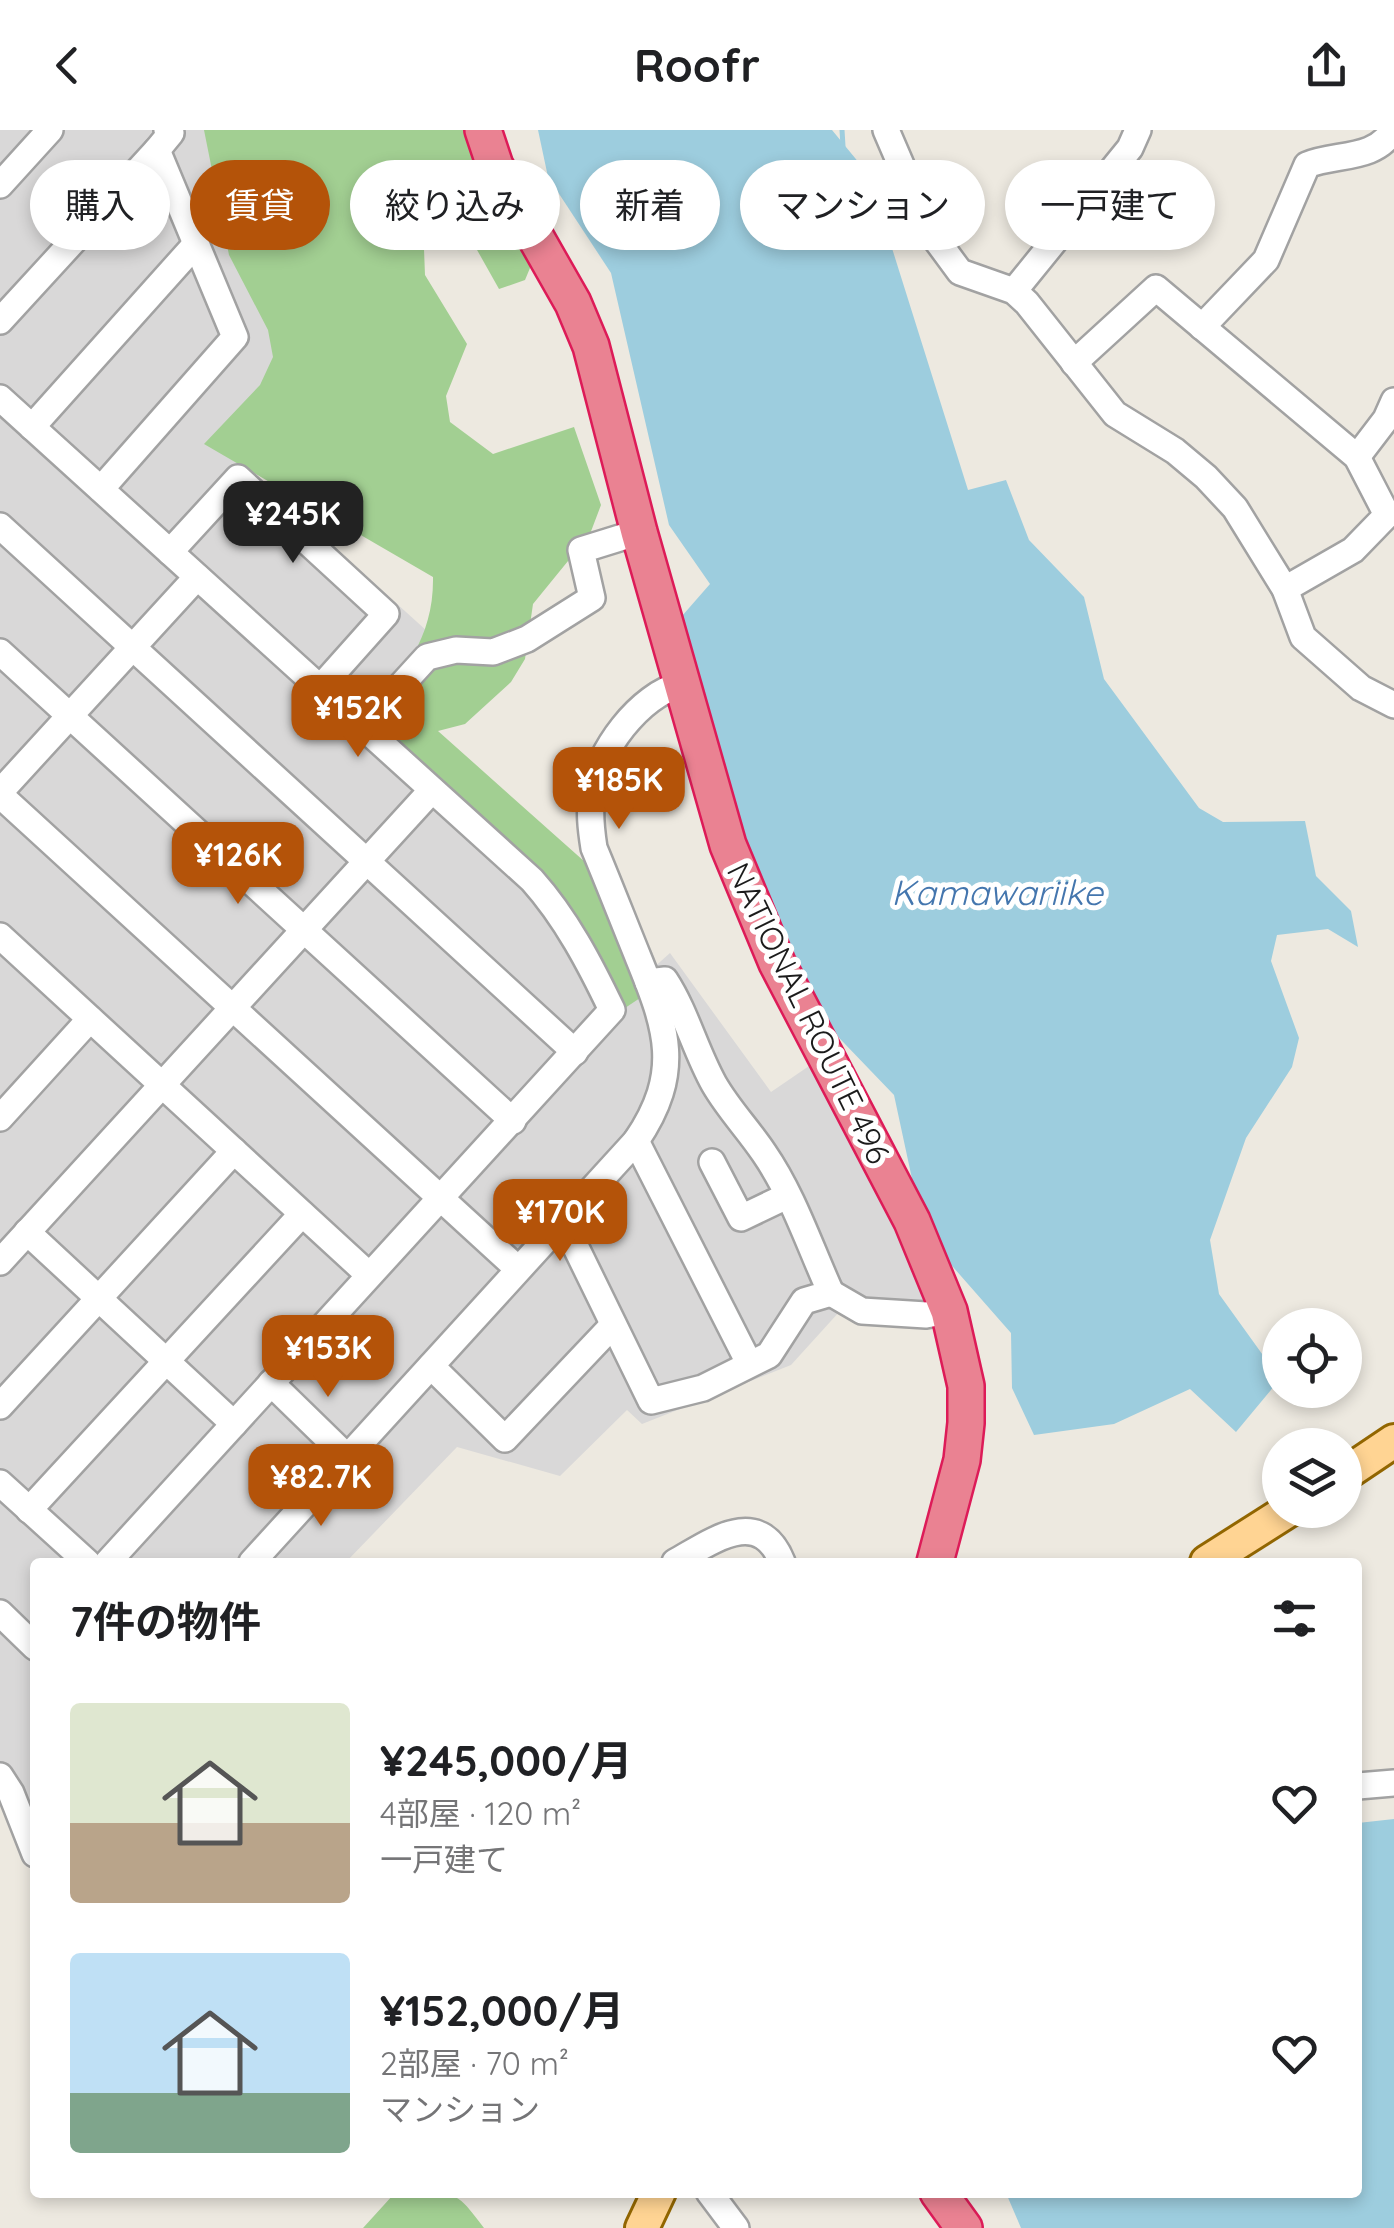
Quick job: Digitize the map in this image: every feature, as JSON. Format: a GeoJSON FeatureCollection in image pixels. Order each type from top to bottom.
{"type":"FeatureCollection","features":[{"type":"Feature","properties":{"kind":"highway","name":"NATIONAL ROUTE 496"},"geometry":{"type":"LineString","coordinates":[[483,130],[495,166],[572,303],[591,346],[728,845],[777,963],[912,1221],[949,1311],[966,1386],[966,1423],[962,1460],[936,1558]]}},
{"type":"Feature","properties":{"kind":"highway"},"geometry":{"type":"LineString","coordinates":[[942,2198],[964,2228]]}},
{"type":"Feature","properties":{"kind":"main road"},"geometry":{"type":"LineString","coordinates":[[1362,1463],[1394,1442]]}},
{"type":"Feature","properties":{"kind":"main road"},"geometry":{"type":"LineString","coordinates":[[1212,1558],[1262,1527]]}},
{"type":"Feature","properties":{"kind":"main road"},"geometry":{"type":"LineString","coordinates":[[642,2228],[656,2198]]}},
{"type":"Feature","properties":{"kind":"street"},"geometry":{"type":"LineString","coordinates":[[0,185],[50,130]]}},
{"type":"Feature","properties":{"kind":"street"},"geometry":{"type":"LineString","coordinates":[[886,130],[930,230],[960,272],[1014,292],[1115,414],[1175,451],[1206,477],[1235,508],[1285,588],[1304,638],[1361,688],[1394,705]]}},
{"type":"Feature","properties":{"kind":"street"},"geometry":{"type":"LineString","coordinates":[[1014,292],[1130,148],[1138,130]]}},
{"type":"Feature","properties":{"kind":"street"},"geometry":{"type":"LineString","coordinates":[[1202,327],[1266,260],[1307,165],[1348,158],[1384,142],[1393,130]]}},
{"type":"Feature","properties":{"kind":"street"},"geometry":{"type":"LineString","coordinates":[[162,140],[190,229]]}},
{"type":"Feature","properties":{"kind":"street"},"geometry":{"type":"LineString","coordinates":[[0,321],[162,140]]}},
{"type":"Feature","properties":{"kind":"street"},"geometry":{"type":"LineString","coordinates":[[32,427],[191,250]]}},
{"type":"Feature","properties":{"kind":"street"},"geometry":{"type":"LineString","coordinates":[[101,489],[235,337],[197,250]]}},
{"type":"Feature","properties":{"kind":"street"},"geometry":{"type":"LineString","coordinates":[[1074,362],[1156,288],[1357,457],[1387,515],[1354,550],[1285,588]]}},
{"type":"Feature","properties":{"kind":"street"},"geometry":{"type":"LineString","coordinates":[[0,398],[532,880],[590,964],[612,1010],[112,1558]]}},
{"type":"Feature","properties":{"kind":"street"},"geometry":{"type":"LineString","coordinates":[[1357,457],[1386,419],[1394,401]]}},
{"type":"Feature","properties":{"kind":"street"},"geometry":{"type":"LineString","coordinates":[[170,552],[238,478],[386,614],[320,688]]}},
{"type":"Feature","properties":{"kind":"street"},"geometry":{"type":"LineString","coordinates":[[0,526],[575,1052]]}},
{"type":"Feature","properties":{"kind":"street"},"geometry":{"type":"LineString","coordinates":[[363,727],[427,657],[456,650],[493,652],[527,639],[592,598],[581,550],[639,532]]}},
{"type":"Feature","properties":{"kind":"street"},"geometry":{"type":"LineString","coordinates":[[198,577],[0,793],[518,1269]]}},
{"type":"Feature","properties":{"kind":"street"},"geometry":{"type":"LineString","coordinates":[[0,652],[512,1121]]}},
{"type":"Feature","properties":{"kind":"street"},"geometry":{"type":"LineString","coordinates":[[256,1558],[636,1141],[660,1101],[667,1061],[664,1025],[594,848],[590,818],[592,790],[603,758],[649,698],[662,689],[681,685]]}},
{"type":"Feature","properties":{"kind":"street"},"geometry":{"type":"LineString","coordinates":[[0,1262],[432,790]]}},
{"type":"Feature","properties":{"kind":"street"},"geometry":{"type":"LineString","coordinates":[[5,952],[90,1019],[369,1275]]}},
{"type":"Feature","properties":{"kind":"street"},"geometry":{"type":"LineString","coordinates":[[648,982],[665,980],[672,991],[714,1083],[734,1116],[765,1154],[831,1293],[862,1311],[926,1315],[949,1311]]}},
{"type":"Feature","properties":{"kind":"street"},"geometry":{"type":"LineString","coordinates":[[0,1118],[90,1019]]}},
{"type":"Feature","properties":{"kind":"street"},"geometry":{"type":"LineString","coordinates":[[636,1141],[749,1362]]}},
{"type":"Feature","properties":{"kind":"street"},"geometry":{"type":"LineString","coordinates":[[0,1406],[234,1151]]}},
{"type":"Feature","properties":{"kind":"street"},"geometry":{"type":"LineString","coordinates":[[712,1162],[741,1218],[787,1196]]}},
{"type":"Feature","properties":{"kind":"street"},"geometry":{"type":"LineString","coordinates":[[29,1510],[302,1214]]}},
{"type":"Feature","properties":{"kind":"street"},"geometry":{"type":"LineString","coordinates":[[562,1222],[651,1401],[703,1388],[768,1355],[804,1301],[831,1293]]}},
{"type":"Feature","properties":{"kind":"street"},"geometry":{"type":"LineString","coordinates":[[28,1232],[234,1424]]}},
{"type":"Feature","properties":{"kind":"street"},"geometry":{"type":"LineString","coordinates":[[431,1366],[505,1440],[614,1324]]}},
{"type":"Feature","properties":{"kind":"street"},"geometry":{"type":"LineString","coordinates":[[270,1384],[347,1457]]}},
{"type":"Feature","properties":{"kind":"street"},"geometry":{"type":"LineString","coordinates":[[0,1483],[83,1558]]}},
{"type":"Feature","properties":{"kind":"street"},"geometry":{"type":"LineString","coordinates":[[683,1558],[739,1531],[752,1531],[764,1538],[780,1558]]}},
{"type":"Feature","properties":{"kind":"street"},"geometry":{"type":"LineString","coordinates":[[0,1613],[30,1642]]}},
{"type":"Feature","properties":{"kind":"street"},"geometry":{"type":"LineString","coordinates":[[0,1776],[30,1841]]}},
{"type":"Feature","properties":{"kind":"street"},"geometry":{"type":"LineString","coordinates":[[1362,1786],[1394,1783]]}},
{"type":"Feature","properties":{"kind":"street"},"geometry":{"type":"LineString","coordinates":[[714,2198],[736,2228]]}},
{"type":"Feature","properties":{"kind":"shaded area"},"geometry":{"type":"Polygon","coordinates":[[[0,130],[218,130],[229,160],[190,160],[190,250],[263,250],[302,356],[225,448],[438,641],[379,714],[623,995],[670,953],[771,1092],[812,1064],[892,1197],[930,1304],[840,1311],[791,1365],[642,1424],[627,1410],[560,1476],[457,1447],[350,1558],[30,1558],[30,1866],[0,1794],[0,130]]]}},
{"type":"Feature","properties":{"kind":"green space"},"geometry":{"type":"Polygon","coordinates":[[[204,130],[472,130],[487,160],[350,160],[350,250],[424,250],[425,275],[467,344],[446,396],[450,422],[493,454],[574,427],[601,505],[590,534],[533,604],[525,659],[511,682],[465,724],[438,731],[585,862],[640,998],[622,1010],[555,895],[368,719],[404,670],[422,637],[433,577],[204,444],[260,385],[273,357],[268,330],[228,250],[330,250],[330,160],[210,160],[204,130]]]}},
{"type":"Feature","properties":{"kind":"green space"},"geometry":{"type":"Polygon","coordinates":[[[477,250],[532,250],[535,256],[525,280],[499,289],[477,250]]]}},
{"type":"Feature","properties":{"kind":"green space"},"geometry":{"type":"Polygon","coordinates":[[[390,2198],[457,2198],[484,2228],[363,2228],[390,2198]]]}},
{"type":"Feature","properties":{"kind":"water","name":"Kamawariike"},"geometry":{"type":"Polygon","coordinates":[[[538,130],[832,130],[857,160],[740,160],[740,250],[893,250],[968,490],[1006,480],[1029,540],[1084,597],[1104,679],[1199,808],[1223,822],[1305,821],[1316,876],[1351,911],[1358,947],[1328,929],[1277,935],[1271,961],[1299,1038],[1292,1067],[1246,1138],[1210,1240],[1219,1294],[1262,1354],[1262,1401],[1236,1432],[1190,1389],[1114,1424],[1034,1435],[1012,1388],[1011,1333],[939,1251],[917,1202],[894,1095],[820,1018],[744,853],[682,616],[710,584],[669,525],[611,273],[596,250],[720,250],[720,160],[580,160],[580,226],[560,195],[560,160],[544,160],[538,130]]]}},
{"type":"Feature","properties":{"kind":"water"},"geometry":{"type":"Polygon","coordinates":[[[1394,1819],[1394,2228],[1021,2228],[1008,2198],[1362,2198],[1362,1823],[1394,1819]]]}},
{"type":"Feature","properties":{"kind":"waterway"},"geometry":{"type":"LineString","coordinates":[[842,130],[843,146]]}}]}
